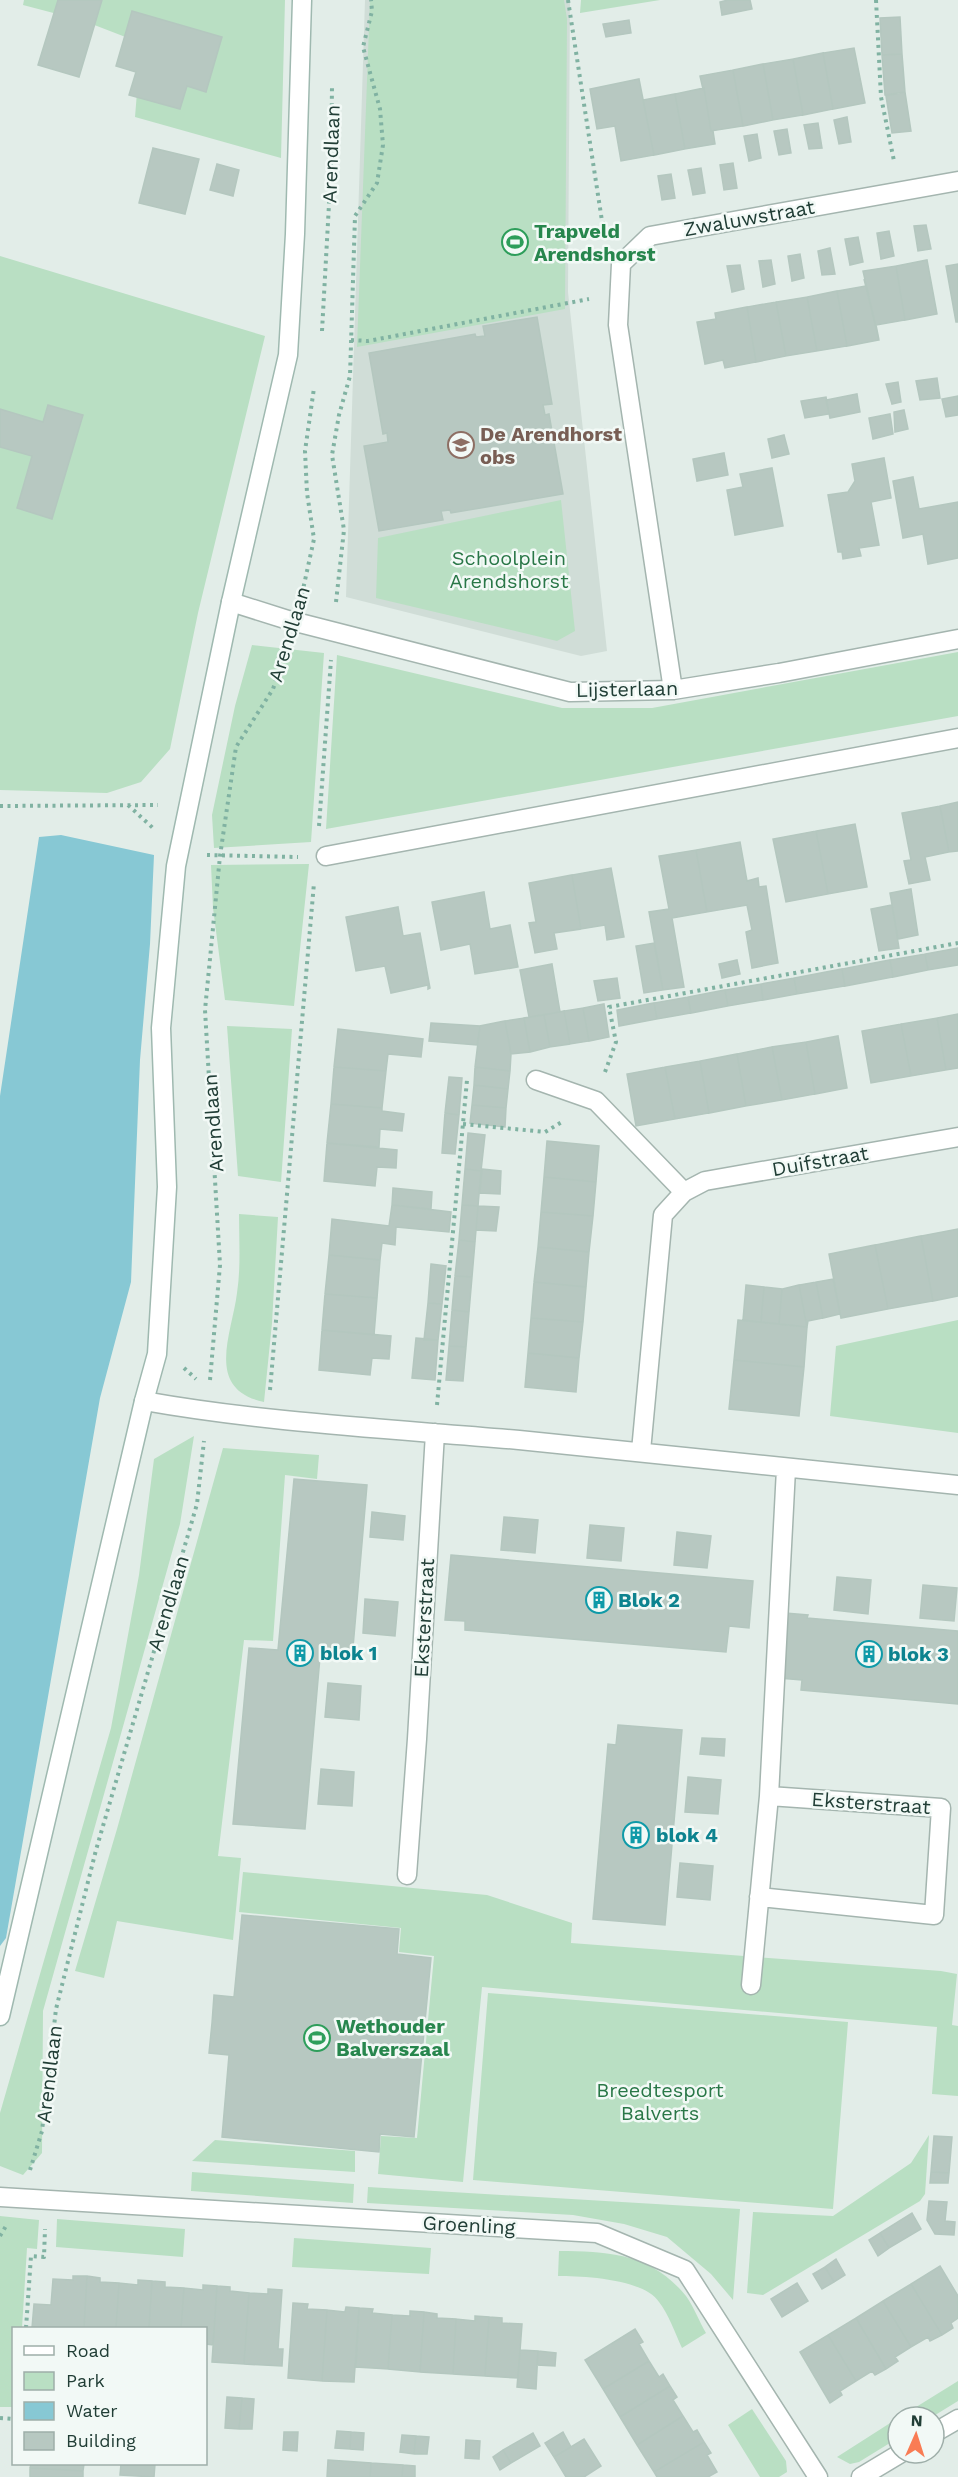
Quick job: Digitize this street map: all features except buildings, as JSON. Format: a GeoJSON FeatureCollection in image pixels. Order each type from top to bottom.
{"type":"FeatureCollection","features":[{"type":"Feature","properties":{"kind":"street","name":"Arendlaan"},"geometry":{"type":"LineString","coordinates":[[0,2016],[144,1401],[158,1354],[167,1187],[161,1028],[176,866],[231,602],[288,355],[296,234],[302,0]]}},
{"type":"Feature","properties":{"kind":"street","name":"Zwaluwstraat"},"geometry":{"type":"LineString","coordinates":[[621,264],[650,236],[958,181]]}},
{"type":"Feature","properties":{"kind":"street"},"geometry":{"type":"LineString","coordinates":[[621,264],[618,325],[673,690]]}},
{"type":"Feature","properties":{"kind":"street","name":"Lijsterlaan"},"geometry":{"type":"LineString","coordinates":[[231,602],[333,632],[570,692],[673,690],[779,673],[958,639]]}},
{"type":"Feature","properties":{"kind":"street"},"geometry":{"type":"LineString","coordinates":[[321,857],[958,738]]}},
{"type":"Feature","properties":{"kind":"street"},"geometry":{"type":"LineString","coordinates":[[536,1080],[596,1101],[684,1192]]}},
{"type":"Feature","properties":{"kind":"street","name":"Duifstraat"},"geometry":{"type":"LineString","coordinates":[[641,1452],[663,1215],[684,1192],[705,1181],[958,1137]]}},
{"type":"Feature","properties":{"kind":"street"},"geometry":{"type":"LineString","coordinates":[[144,1401],[207,1412],[641,1452],[786,1469],[958,1485]]}},
{"type":"Feature","properties":{"kind":"street","name":"Eksterstraat"},"geometry":{"type":"LineString","coordinates":[[407,1875],[435,1433]]}},
{"type":"Feature","properties":{"kind":"street"},"geometry":{"type":"LineString","coordinates":[[751,1985],[769,1796],[786,1469]]}},
{"type":"Feature","properties":{"kind":"street","name":"Eksterstraat"},"geometry":{"type":"LineString","coordinates":[[759,1897],[934,1915],[941,1808],[769,1796]]}},
{"type":"Feature","properties":{"kind":"street","name":"Groenling"},"geometry":{"type":"LineString","coordinates":[[0,2198],[597,2233],[685,2270],[818,2477]]}},
{"type":"Feature","properties":{"kind":"street"},"geometry":{"type":"LineString","coordinates":[[861,2477],[886,2462]]}},
{"type":"Feature","properties":{"kind":"path"},"geometry":{"type":"LineString","coordinates":[[270,1394],[306,951],[321,857],[333,632],[344,530],[332,455],[339,415],[350,376],[355,216],[377,183],[383,145],[380,109],[363,47],[372,11],[371,0]]}},
{"type":"Feature","properties":{"kind":"path"},"geometry":{"type":"LineString","coordinates":[[568,0],[602,221],[621,264]]}},
{"type":"Feature","properties":{"kind":"path"},"geometry":{"type":"LineString","coordinates":[[876,0],[881,97],[900,191]]}},
{"type":"Feature","properties":{"kind":"path","name":"Arendlaan"},"geometry":{"type":"LineString","coordinates":[[321,337],[325,315],[333,85]]}},
{"type":"Feature","properties":{"kind":"path"},"geometry":{"type":"LineString","coordinates":[[351,340],[368,341],[620,293]]}},
{"type":"Feature","properties":{"kind":"path","name":"Arendlaan"},"geometry":{"type":"LineString","coordinates":[[0,2236],[21,2200],[42,2131],[56,2009],[93,1861],[197,1504],[220,1265],[206,1010],[220,856],[236,747],[273,689],[296,622],[314,540],[307,493],[305,450],[315,383]]}},
{"type":"Feature","properties":{"kind":"path"},"geometry":{"type":"LineString","coordinates":[[0,806],[128,805]]}},
{"type":"Feature","properties":{"kind":"path"},"geometry":{"type":"LineString","coordinates":[[220,856],[321,857]]}},
{"type":"Feature","properties":{"kind":"path"},"geometry":{"type":"LineString","coordinates":[[463,1124],[545,1132],[596,1101],[616,1042],[609,1007],[958,943]]}},
{"type":"Feature","properties":{"kind":"path"},"geometry":{"type":"LineString","coordinates":[[435,1433],[467,1080]]}},
{"type":"Feature","properties":{"kind":"path"},"geometry":{"type":"LineString","coordinates":[[26,2327],[31,2256],[44,2257],[47,2201]]}},
{"type":"Feature","properties":{"kind":"shaded area"},"geometry":{"type":"Polygon","coordinates":[[[365,0],[570,0],[568,292],[607,651],[581,656],[346,597],[365,0]]]}},
{"type":"Feature","properties":{"kind":"green space"},"geometry":{"type":"Polygon","coordinates":[[[24,0],[285,0],[281,158],[135,117],[141,43],[84,21],[23,5],[24,0]]]}},
{"type":"Feature","properties":{"kind":"green space"},"geometry":{"type":"Polygon","coordinates":[[[370,0],[564,0],[567,19],[565,309],[357,347],[370,0]]]}},
{"type":"Feature","properties":{"kind":"green space"},"geometry":{"type":"Polygon","coordinates":[[[581,0],[660,0],[580,13],[581,0]]]}},
{"type":"Feature","properties":{"kind":"green space"},"geometry":{"type":"Polygon","coordinates":[[[0,256],[265,336],[198,613],[170,749],[141,782],[107,793],[0,790],[0,256]]]}},
{"type":"Feature","properties":{"kind":"green space","name":"Schoolplein Arendshorst"},"geometry":{"type":"Polygon","coordinates":[[[561,500],[575,631],[557,641],[376,598],[378,538],[561,500]]]}},
{"type":"Feature","properties":{"kind":"green space"},"geometry":{"type":"Polygon","coordinates":[[[252,645],[324,653],[311,842],[214,848],[212,815],[235,706],[252,645]]]}},
{"type":"Feature","properties":{"kind":"green space"},"geometry":{"type":"Polygon","coordinates":[[[958,652],[958,716],[326,829],[337,655],[562,708],[652,708],[958,652]]]}},
{"type":"Feature","properties":{"kind":"green space"},"geometry":{"type":"Polygon","coordinates":[[[309,864],[294,1006],[225,1000],[213,908],[211,865],[309,864]]]}},
{"type":"Feature","properties":{"kind":"green space"},"geometry":{"type":"Polygon","coordinates":[[[227,1026],[292,1029],[281,1182],[238,1176],[227,1026]]]}},
{"type":"Feature","properties":{"kind":"green space"},"geometry":{"type":"Polygon","coordinates":[[[239,1214],[278,1217],[272,1323],[264,1402],[245,1395],[234,1385],[228,1373],[226,1358],[239,1273],[239,1214]]]}},
{"type":"Feature","properties":{"kind":"green space"},"geometry":{"type":"Polygon","coordinates":[[[958,1320],[958,1433],[830,1416],[836,1346],[958,1320]]]}},
{"type":"Feature","properties":{"kind":"green space"},"geometry":{"type":"Polygon","coordinates":[[[194,1436],[180,1524],[43,2011],[42,2153],[23,2175],[0,2166],[0,2113],[111,1728],[139,1575],[154,1459],[194,1436]]]}},
{"type":"Feature","properties":{"kind":"green space"},"geometry":{"type":"Polygon","coordinates":[[[223,1448],[319,1455],[317,1479],[285,1475],[273,1641],[244,1640],[218,1856],[241,1858],[233,1940],[117,1921],[104,1978],[75,1971],[117,1829],[223,1448]]]}},
{"type":"Feature","properties":{"kind":"green space"},"geometry":{"type":"Polygon","coordinates":[[[243,1872],[487,1895],[572,1923],[571,1943],[957,1974],[952,2025],[958,2026],[958,2096],[932,2094],[937,2027],[482,1987],[463,2182],[378,2174],[381,2136],[417,2138],[434,1956],[399,1952],[401,1928],[239,1912],[243,1872]]]}},
{"type":"Feature","properties":{"kind":"green space","name":"Breedtesport Balverts"},"geometry":{"type":"Polygon","coordinates":[[[488,1993],[848,2022],[833,2209],[473,2180],[488,1993]]]}},
{"type":"Feature","properties":{"kind":"green space"},"geometry":{"type":"Polygon","coordinates":[[[929,2135],[925,2194],[920,2201],[763,2295],[747,2293],[753,2212],[833,2216],[911,2163],[929,2135]]]}},
{"type":"Feature","properties":{"kind":"green space"},"geometry":{"type":"Polygon","coordinates":[[[215,2140],[355,2151],[355,2172],[192,2161],[215,2140]]]}},
{"type":"Feature","properties":{"kind":"green space"},"geometry":{"type":"Polygon","coordinates":[[[192,2172],[354,2184],[353,2203],[191,2191],[192,2172]]]}},
{"type":"Feature","properties":{"kind":"green space"},"geometry":{"type":"Polygon","coordinates":[[[368,2187],[740,2209],[733,2300],[711,2274],[667,2237],[624,2224],[573,2215],[367,2203],[368,2187]]]}},
{"type":"Feature","properties":{"kind":"green space"},"geometry":{"type":"Polygon","coordinates":[[[0,2216],[39,2220],[37,2249],[27,2248],[22,2327],[12,2327],[12,2407],[0,2407],[0,2216]]]}},
{"type":"Feature","properties":{"kind":"green space"},"geometry":{"type":"Polygon","coordinates":[[[57,2219],[185,2229],[183,2257],[56,2247],[57,2219]]]}},
{"type":"Feature","properties":{"kind":"green space"},"geometry":{"type":"Polygon","coordinates":[[[294,2238],[431,2248],[429,2274],[292,2267],[294,2238]]]}},
{"type":"Feature","properties":{"kind":"green space"},"geometry":{"type":"Polygon","coordinates":[[[559,2251],[612,2254],[644,2263],[659,2271],[686,2296],[706,2333],[682,2348],[666,2313],[651,2294],[641,2288],[613,2280],[558,2276],[559,2251]]]}},
{"type":"Feature","properties":{"kind":"green space"},"geometry":{"type":"Polygon","coordinates":[[[958,2381],[958,2401],[946,2408],[946,2405],[919,2405],[958,2381]]]}},
{"type":"Feature","properties":{"kind":"green space"},"geometry":{"type":"Polygon","coordinates":[[[752,2409],[786,2461],[787,2472],[779,2477],[760,2477],[728,2425],[752,2409]]]}},
{"type":"Feature","properties":{"kind":"green space"},"geometry":{"type":"Polygon","coordinates":[[[886,2426],[886,2445],[859,2462],[850,2464],[837,2457],[886,2426]]]}},
{"type":"Feature","properties":{"kind":"water"},"geometry":{"type":"Polygon","coordinates":[[[61,835],[154,855],[150,944],[140,1060],[131,1282],[100,1398],[6,1938],[0,1946],[0,1096],[39,837],[61,835]]]}},
{"type":"Feature","properties":{"kind":"place","name":"Trapveld Arendshorst"},"geometry":{"type":"Point","coordinates":[515,242]}},
{"type":"Feature","properties":{"kind":"place","name":"De Arendhorst obs"},"geometry":{"type":"Point","coordinates":[461,445]}},
{"type":"Feature","properties":{"kind":"place","name":"Blok 2"},"geometry":{"type":"Point","coordinates":[599,1600]}},
{"type":"Feature","properties":{"kind":"place","name":"blok 1"},"geometry":{"type":"Point","coordinates":[300,1653]}},
{"type":"Feature","properties":{"kind":"place","name":"blok 3"},"geometry":{"type":"Point","coordinates":[869,1654]}},
{"type":"Feature","properties":{"kind":"place","name":"blok 4"},"geometry":{"type":"Point","coordinates":[636,1835]}},
{"type":"Feature","properties":{"kind":"place","name":"Wethouder Balverszaal"},"geometry":{"type":"Point","coordinates":[317,2038]}}]}
